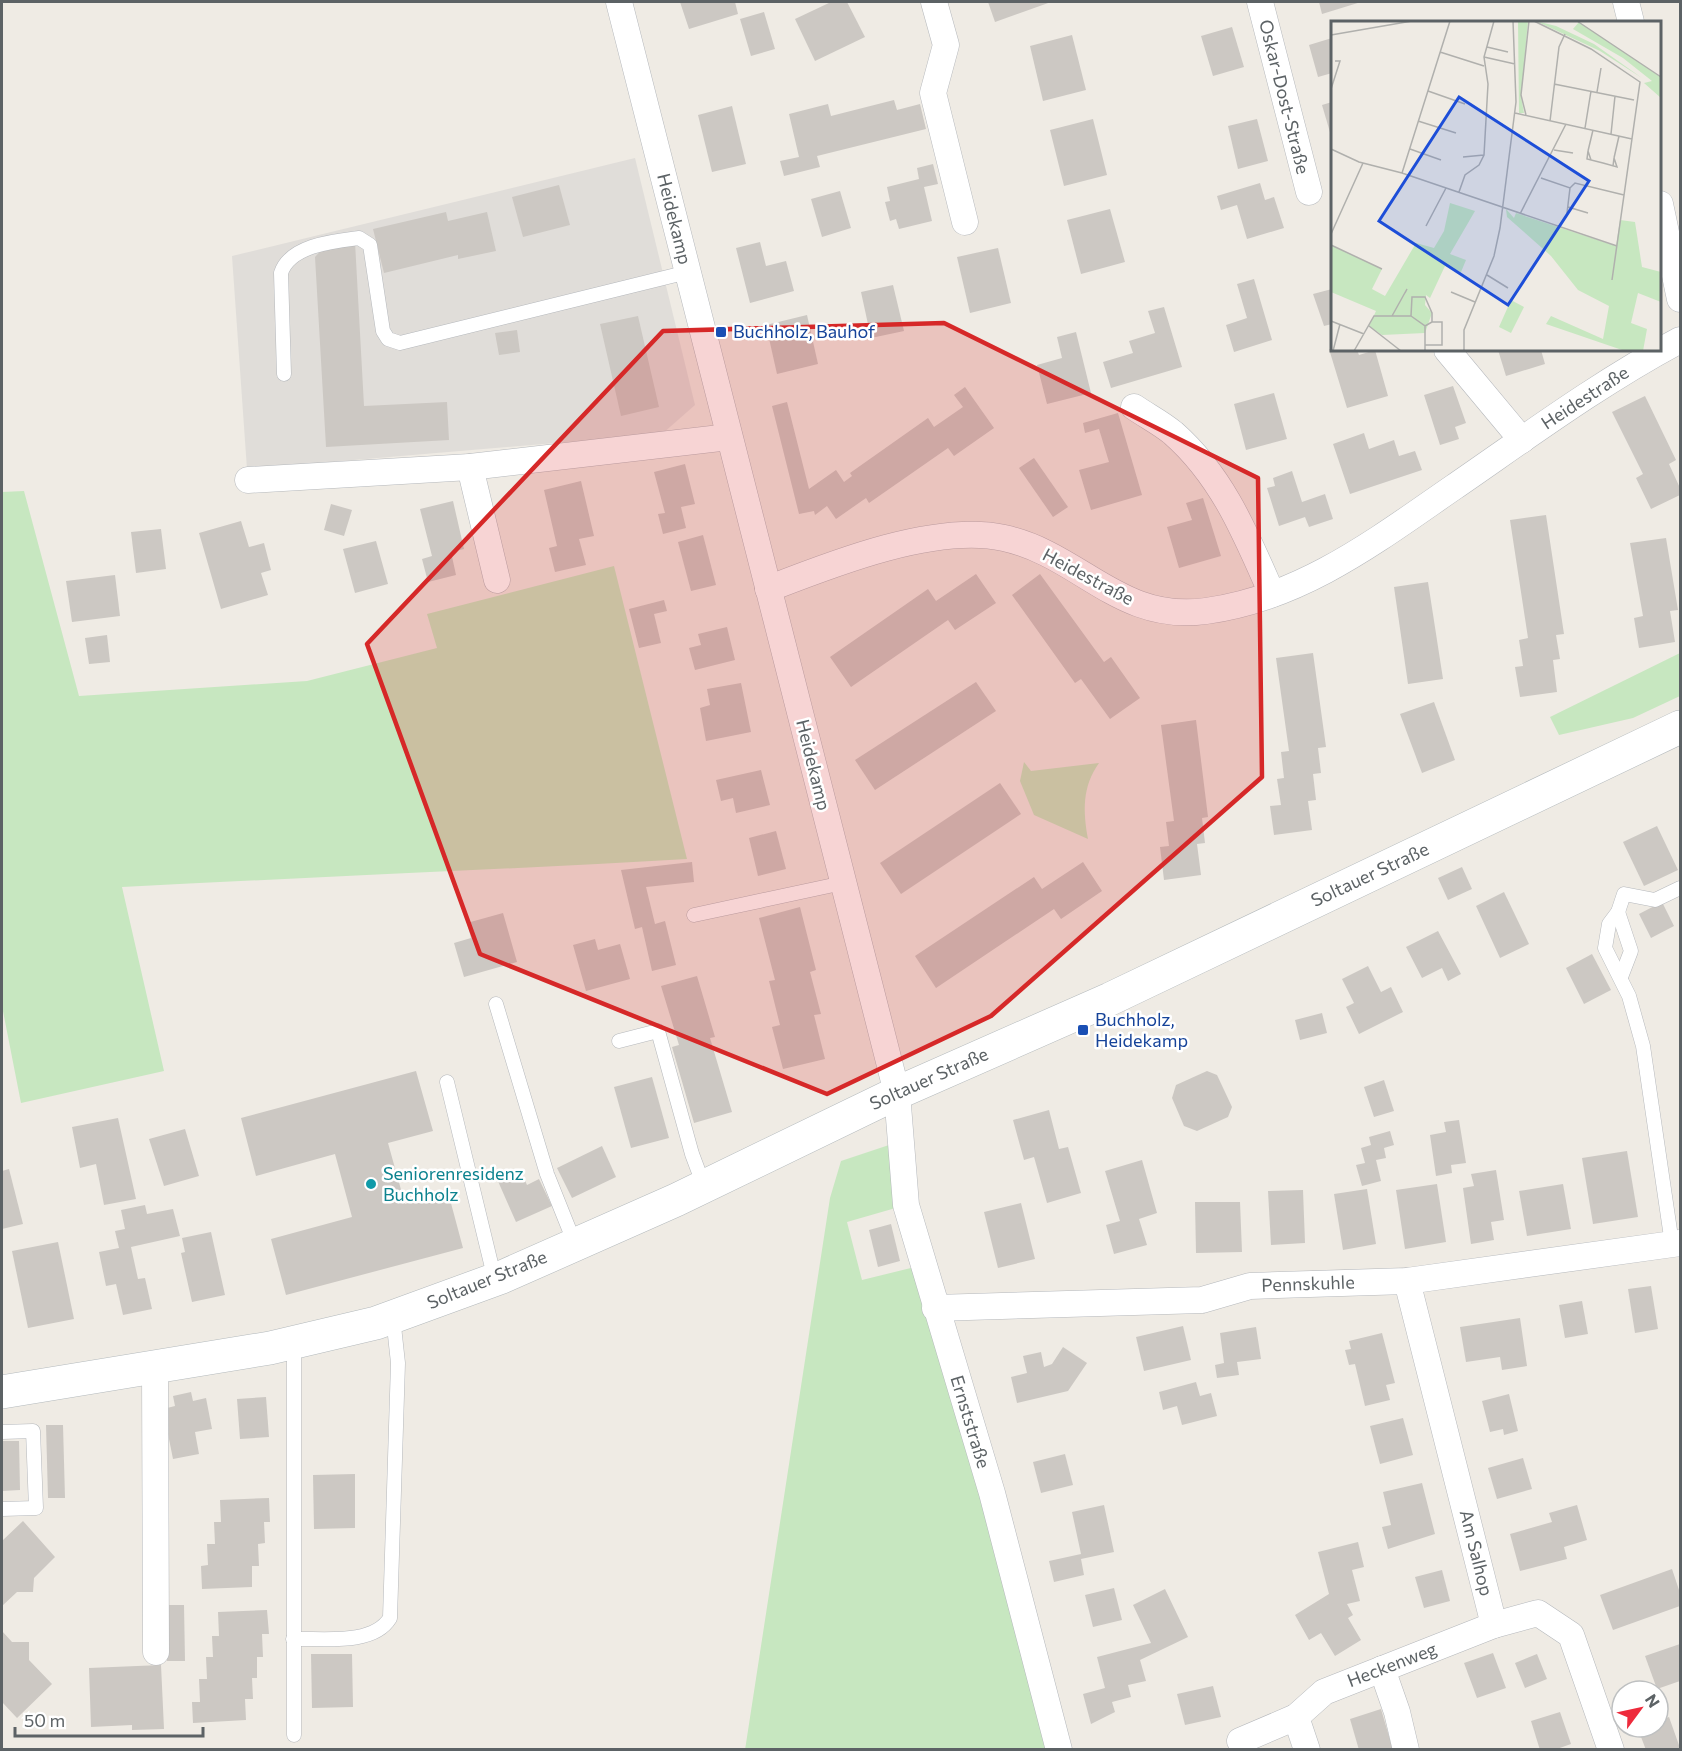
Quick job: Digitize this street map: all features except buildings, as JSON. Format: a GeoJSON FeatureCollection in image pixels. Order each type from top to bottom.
{"type":"FeatureCollection","features":[{"type":"Feature","properties":{"kind":"main road","name":"Soltauer Straße"},"geometry":{"type":"LineString","coordinates":[[2,1392],[294,1343],[393,1317],[495,1280],[704,1186],[897,1093],[1120,994],[1680,727]]}},
{"type":"Feature","properties":{"kind":"street","name":"Heidekamp"},"geometry":{"type":"LineString","coordinates":[[619,2],[897,1093]]}},
{"type":"Feature","properties":{"kind":"street"},"geometry":{"type":"LineString","coordinates":[[934,2],[945,45],[933,93],[965,222]]}},
{"type":"Feature","properties":{"kind":"street","name":"Oskar-Dost-Straße"},"geometry":{"type":"LineString","coordinates":[[1260,2],[1309,192]]}},
{"type":"Feature","properties":{"kind":"street"},"geometry":{"type":"LineString","coordinates":[[1626,2],[1631,21]]}},
{"type":"Feature","properties":{"kind":"street"},"geometry":{"type":"LineString","coordinates":[[1661,213],[1680,299]]}},
{"type":"Feature","properties":{"kind":"street","name":"Heidestraße"},"geometry":{"type":"LineString","coordinates":[[1661,350],[1680,340]]}},
{"type":"Feature","properties":{"kind":"street","name":"Heidestraße"},"geometry":{"type":"LineString","coordinates":[[1448,351],[1522,440]]}},
{"type":"Feature","properties":{"kind":"street","name":"Heidestraße"},"geometry":{"type":"LineString","coordinates":[[768,590],[864,554],[942,537],[975,535],[1004,538],[1041,551],[1081,571],[1117,596],[1148,608],[1176,612],[1205,611],[1272,594],[1320,575],[1354,556],[1522,440],[1659,351]]}},
{"type":"Feature","properties":{"kind":"street"},"geometry":{"type":"LineString","coordinates":[[1134,407],[1172,433],[1211,473],[1236,513],[1272,594]]}},
{"type":"Feature","properties":{"kind":"street"},"geometry":{"type":"LineString","coordinates":[[248,480],[470,467],[729,437]]}},
{"type":"Feature","properties":{"kind":"street"},"geometry":{"type":"LineString","coordinates":[[470,467],[497,580]]}},
{"type":"Feature","properties":{"kind":"street","name":"Ernststraße"},"geometry":{"type":"LineString","coordinates":[[897,1093],[906,1205],[992,1493],[1059,1749]]}},
{"type":"Feature","properties":{"kind":"street","name":"Pennskuhle"},"geometry":{"type":"LineString","coordinates":[[935,1308],[1202,1300],[1250,1286],[1407,1281],[1676,1244]]}},
{"type":"Feature","properties":{"kind":"street","name":"Am Salhop"},"geometry":{"type":"LineString","coordinates":[[1407,1281],[1494,1625]]}},
{"type":"Feature","properties":{"kind":"street"},"geometry":{"type":"LineString","coordinates":[[155,1368],[156,1652]]}},
{"type":"Feature","properties":{"kind":"street"},"geometry":{"type":"LineString","coordinates":[[1494,1625],[1538,1613],[1571,1635],[1611,1749]]}},
{"type":"Feature","properties":{"kind":"street","name":"Heckenweg"},"geometry":{"type":"LineString","coordinates":[[1240,1741],[1296,1717],[1324,1692],[1494,1625]]}},
{"type":"Feature","properties":{"kind":"street"},"geometry":{"type":"LineString","coordinates":[[1382,1669],[1406,1749]]}},
{"type":"Feature","properties":{"kind":"street"},"geometry":{"type":"LineString","coordinates":[[1296,1717],[1307,1749]]}},
{"type":"Feature","properties":{"kind":"lane"},"geometry":{"type":"LineString","coordinates":[[284,374],[282,268],[300,254],[324,243],[359,238],[370,245],[382,331],[388,339],[400,343],[688,272]]}},
{"type":"Feature","properties":{"kind":"lane"},"geometry":{"type":"LineString","coordinates":[[694,915],[843,883]]}},
{"type":"Feature","properties":{"kind":"lane"},"geometry":{"type":"LineString","coordinates":[[1676,1244],[1643,1046],[1629,996],[1605,948],[1609,924],[1618,912],[1624,894],[1655,900],[1680,888]]}},
{"type":"Feature","properties":{"kind":"lane"},"geometry":{"type":"LineString","coordinates":[[1618,912],[1630,951],[1621,977]]}},
{"type":"Feature","properties":{"kind":"lane"},"geometry":{"type":"LineString","coordinates":[[496,1004],[547,1174],[575,1244]]}},
{"type":"Feature","properties":{"kind":"lane"},"geometry":{"type":"LineString","coordinates":[[619,1041],[658,1031],[692,1154],[704,1186]]}},
{"type":"Feature","properties":{"kind":"lane"},"geometry":{"type":"LineString","coordinates":[[447,1082],[495,1280]]}},
{"type":"Feature","properties":{"kind":"lane"},"geometry":{"type":"LineString","coordinates":[[293,1639],[354,1637],[374,1633],[384,1628],[390,1618],[398,1363],[393,1317]]}},
{"type":"Feature","properties":{"kind":"lane"},"geometry":{"type":"LineString","coordinates":[[294,1343],[294,1735]]}},
{"type":"Feature","properties":{"kind":"lane"},"geometry":{"type":"LineString","coordinates":[[2,1432],[33,1431],[36,1508],[2,1509]]}},
{"type":"Feature","properties":{"kind":"highlighted area"},"geometry":{"type":"Polygon","coordinates":[[[944,323],[1258,478],[1262,777],[991,1016],[827,1094],[480,954],[367,644],[663,331],[944,323]]]}},
{"type":"Feature","properties":{"kind":"shaded area"},"geometry":{"type":"Polygon","coordinates":[[[635,158],[695,405],[662,434],[247,469],[232,256],[635,158]]]}},
{"type":"Feature","properties":{"kind":"green space"},"geometry":{"type":"Polygon","coordinates":[[[24,491],[79,696],[307,681],[437,648],[427,614],[614,566],[687,859],[122,887],[164,1071],[21,1103],[2,1006],[2,492],[24,491]]]}},
{"type":"Feature","properties":{"kind":"green space"},"geometry":{"type":"Polygon","coordinates":[[[1680,653],[1680,696],[1633,718],[1559,735],[1550,717],[1680,653]]]}},
{"type":"Feature","properties":{"kind":"green space"},"geometry":{"type":"Polygon","coordinates":[[[1024,762],[1031,771],[1099,763],[1089,781],[1085,800],[1088,839],[1034,815],[1020,781],[1024,762]]]}},
{"type":"Feature","properties":{"kind":"green space"},"geometry":{"type":"Polygon","coordinates":[[[901,1141],[906,1205],[847,1222],[862,1280],[923,1265],[1059,1749],[745,1750],[830,1198],[841,1161],[901,1141]]]}},
{"type":"Feature","properties":{"kind":"place","name":"Buchholz, Bauhof"},"geometry":{"type":"Point","coordinates":[721,332]}},
{"type":"Feature","properties":{"kind":"place","name":"Buchholz, Heidekamp"},"geometry":{"type":"Point","coordinates":[1083,1030]}},
{"type":"Feature","properties":{"kind":"place","name":"Seniorenresidenz Buchholz"},"geometry":{"type":"Point","coordinates":[371,1184]}}]}
